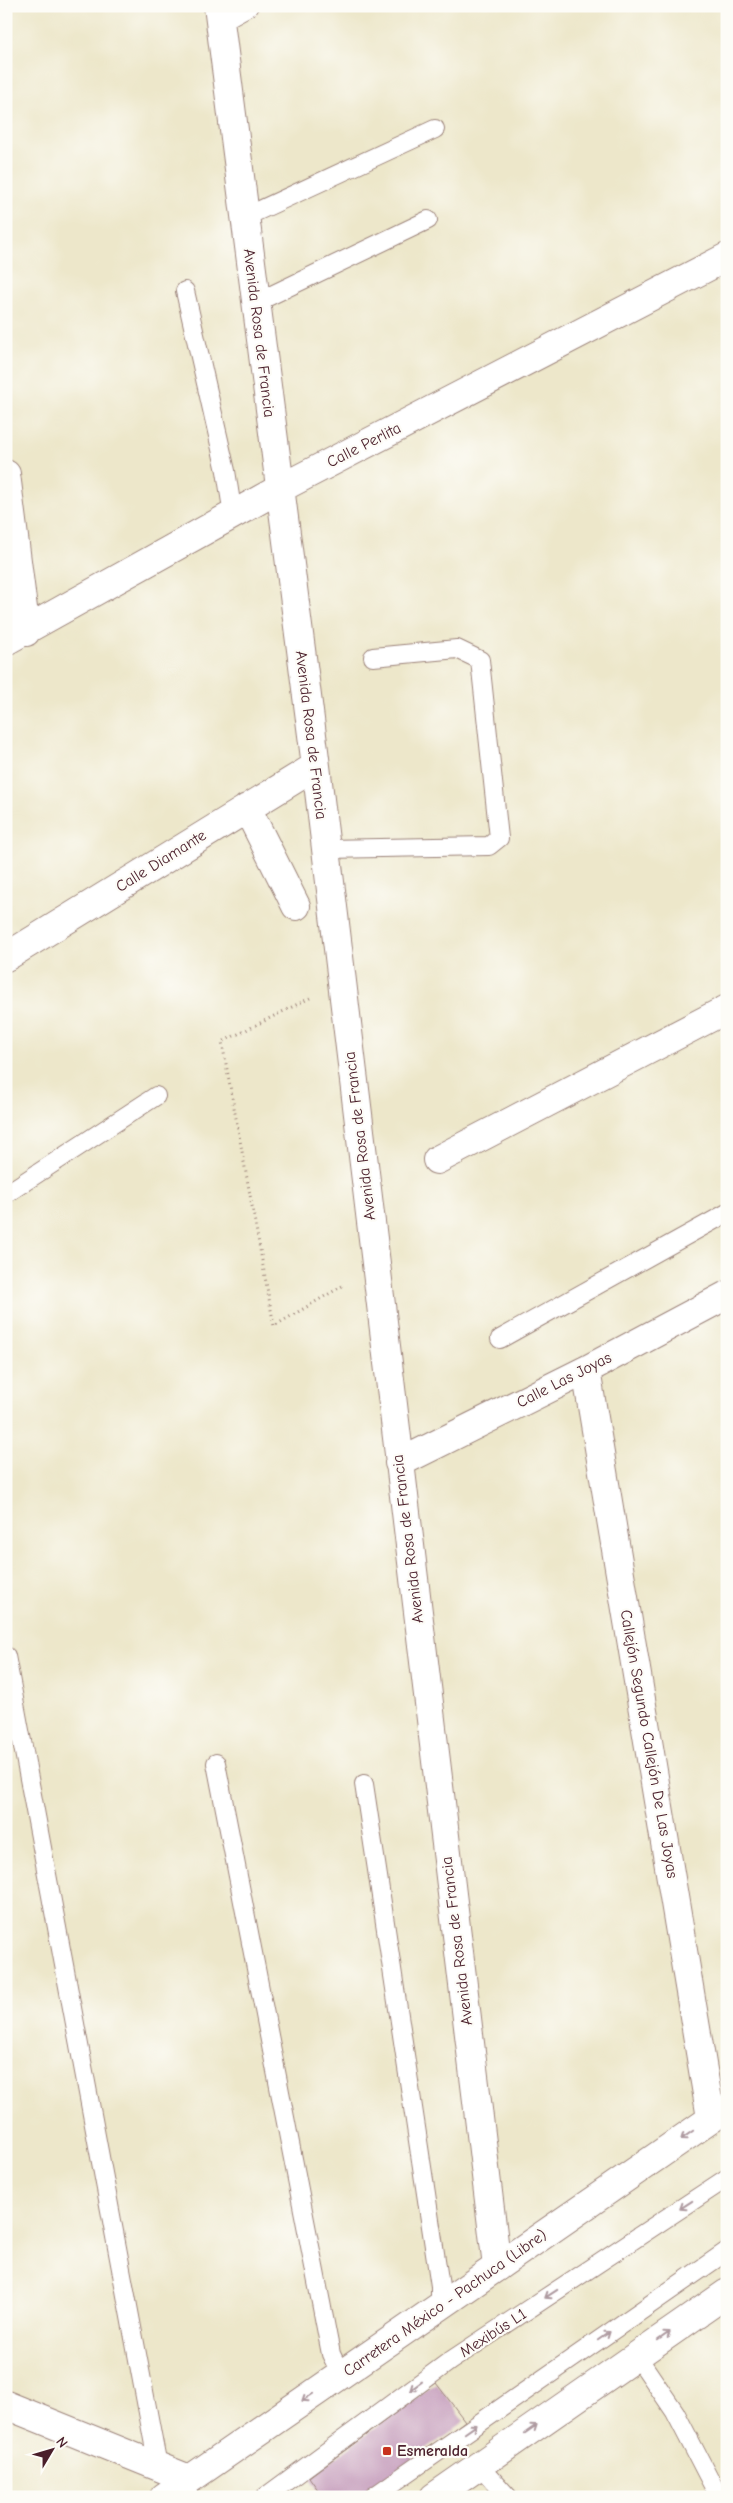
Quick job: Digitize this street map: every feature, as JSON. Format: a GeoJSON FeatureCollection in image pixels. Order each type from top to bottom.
{"type":"FeatureCollection","features":[{"type":"Feature","properties":{"kind":"street","name":"Avenida Rosa de Francia"},"geometry":{"type":"LineString","coordinates":[[219,14],[316,766],[497,2268]]}},
{"type":"Feature","properties":{"kind":"street","name":"Calle Perlita"},"geometry":{"type":"LineString","coordinates":[[16,636],[279,489],[727,257]]}},
{"type":"Feature","properties":{"kind":"street"},"geometry":{"type":"LineString","coordinates":[[6,474],[16,636]]}},
{"type":"Feature","properties":{"kind":"street","name":"Calle Diamante"},"geometry":{"type":"LineString","coordinates":[[6,957],[316,766]]}},
{"type":"Feature","properties":{"kind":"street"},"geometry":{"type":"LineString","coordinates":[[247,808],[296,906]]}},
{"type":"Feature","properties":{"kind":"street"},"geometry":{"type":"LineString","coordinates":[[437,1160],[727,1009]]}},
{"type":"Feature","properties":{"kind":"street","name":"Calle Las Joyas"},"geometry":{"type":"LineString","coordinates":[[399,1463],[586,1370],[727,1295]]}},
{"type":"Feature","properties":{"kind":"street","name":"Callejón Segundo Callejón De Las Joyas"},"geometry":{"type":"LineString","coordinates":[[586,1370],[719,2113]]}},
{"type":"Feature","properties":{"kind":"street","name":"Carretera México - Pachuca (Libre)"},"geometry":{"type":"LineString","coordinates":[[164,2497],[719,2113]]}},
{"type":"Feature","properties":{"kind":"street"},"geometry":{"type":"LineString","coordinates":[[434,2497],[727,2293]]}},
{"type":"Feature","properties":{"kind":"street"},"geometry":{"type":"LineString","coordinates":[[6,2405],[189,2478]]}},
{"type":"Feature","properties":{"kind":"lane"},"geometry":{"type":"LineString","coordinates":[[219,14],[249,6]]}},
{"type":"Feature","properties":{"kind":"lane"},"geometry":{"type":"LineString","coordinates":[[245,217],[435,129]]}},
{"type":"Feature","properties":{"kind":"lane"},"geometry":{"type":"LineString","coordinates":[[255,303],[428,220]]}},
{"type":"Feature","properties":{"kind":"lane"},"geometry":{"type":"LineString","coordinates":[[185,291],[226,471],[233,515]]}},
{"type":"Feature","properties":{"kind":"lane"},"geometry":{"type":"LineString","coordinates":[[326,849],[489,846],[499,838],[480,660],[457,649],[373,658]]}},
{"type":"Feature","properties":{"kind":"lane"},"geometry":{"type":"LineString","coordinates":[[6,1194],[156,1096]]}},
{"type":"Feature","properties":{"kind":"lane"},"geometry":{"type":"LineString","coordinates":[[500,1340],[727,1214]]}},
{"type":"Feature","properties":{"kind":"lane"},"geometry":{"type":"LineString","coordinates":[[6,1656],[158,2466]]}},
{"type":"Feature","properties":{"kind":"lane"},"geometry":{"type":"LineString","coordinates":[[216,1763],[331,2354],[341,2375]]}},
{"type":"Feature","properties":{"kind":"lane"},"geometry":{"type":"LineString","coordinates":[[364,1784],[440,2286],[440,2307]]}},
{"type":"Feature","properties":{"kind":"lane","name":"Mexibús L1"},"geometry":{"type":"LineString","coordinates":[[265,2497],[450,2361],[727,2178]]}},
{"type":"Feature","properties":{"kind":"lane"},"geometry":{"type":"LineString","coordinates":[[373,2497],[727,2251]]}},
{"type":"Feature","properties":{"kind":"lane"},"geometry":{"type":"LineString","coordinates":[[637,2356],[675,2412],[719,2497]]}},
{"type":"Feature","properties":{"kind":"lane"},"geometry":{"type":"LineString","coordinates":[[479,2465],[508,2497]]}},
{"type":"Feature","properties":{"kind":"path"},"geometry":{"type":"LineString","coordinates":[[342,985],[325,990],[222,1042],[274,1326],[376,1269]]}},
{"type":"Feature","properties":{"kind":"building"},"geometry":{"type":"Polygon","coordinates":[[[436,2383],[465,2421],[363,2497],[323,2497],[309,2477],[436,2383]]]}},
{"type":"Feature","properties":{"kind":"place","name":"Esmeralda"},"geometry":{"type":"Point","coordinates":[387,2451]}}]}
